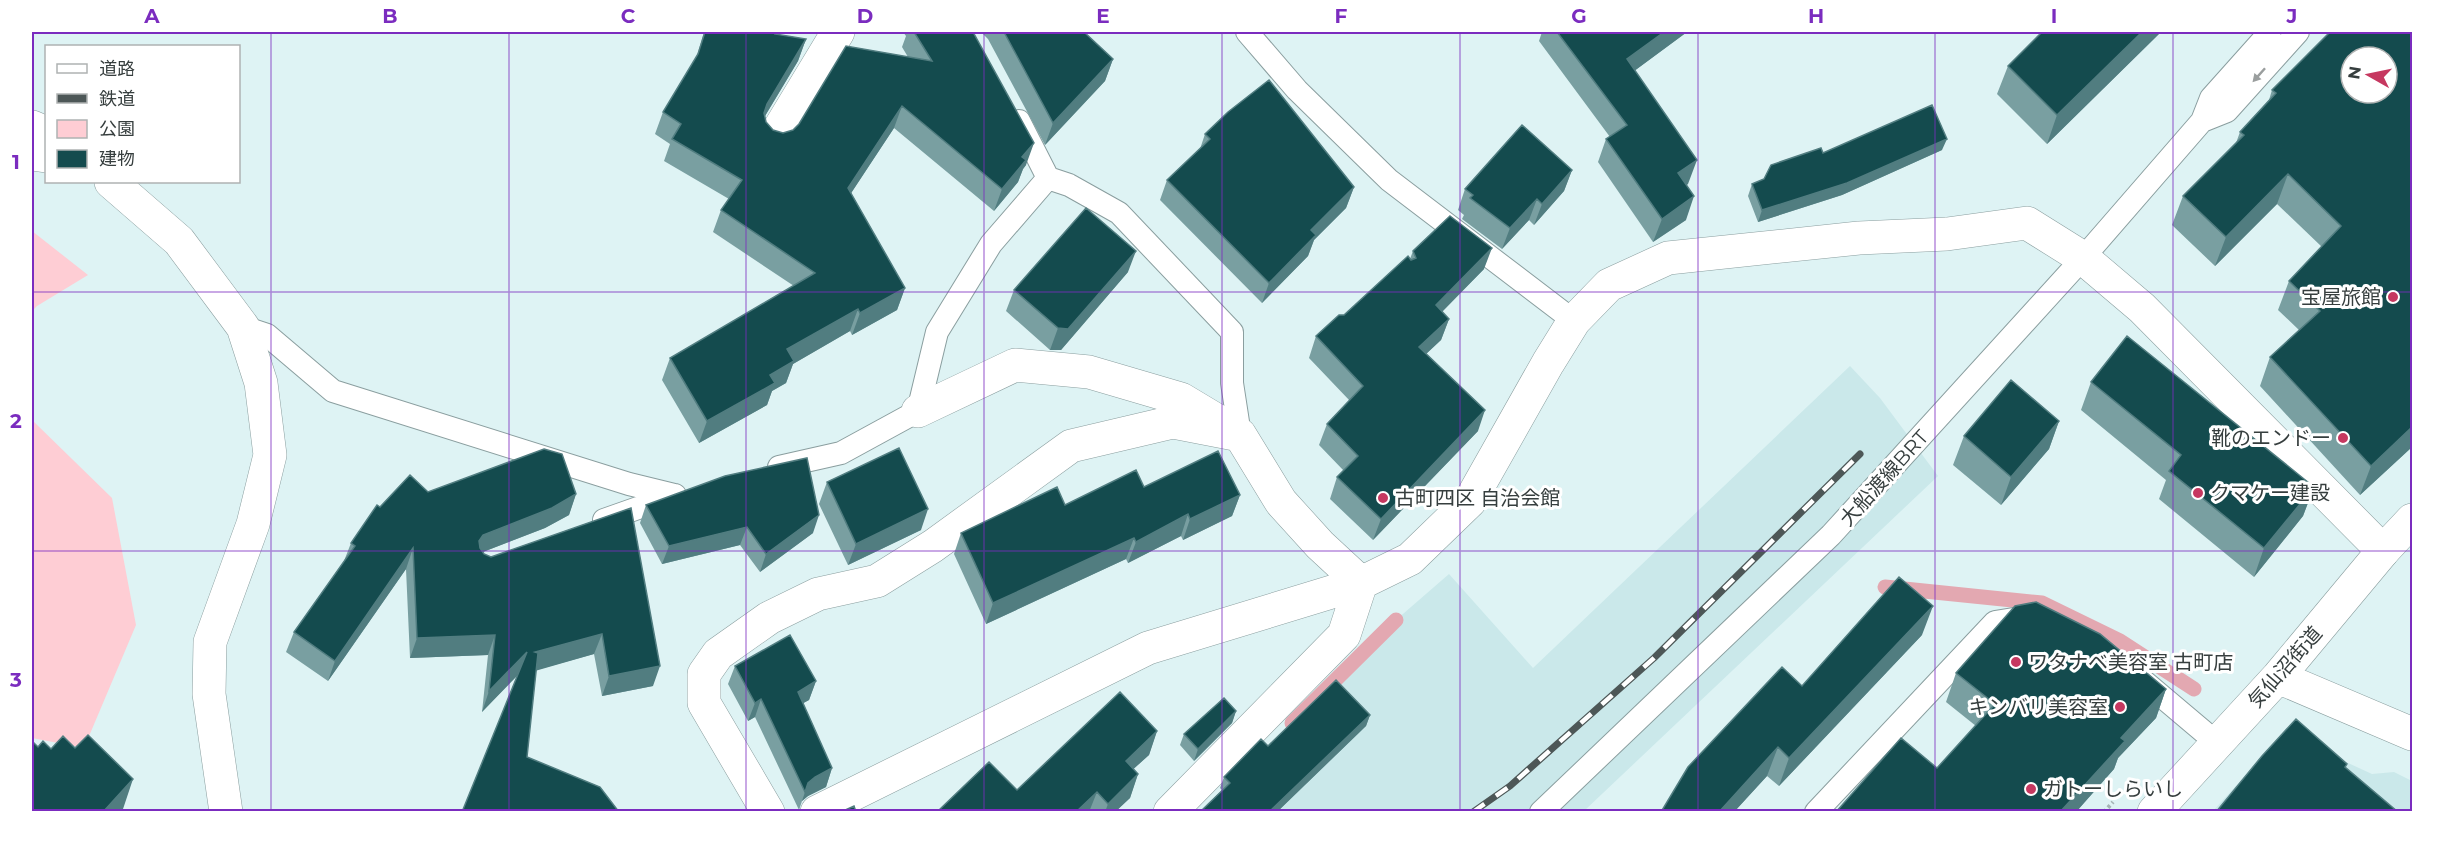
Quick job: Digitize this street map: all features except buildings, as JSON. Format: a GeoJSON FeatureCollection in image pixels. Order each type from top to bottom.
{"type":"FeatureCollection","features":[{"type":"Feature","properties":{"kind":"street"},"geometry":{"type":"LineString","coordinates":[[776,136],[838,32]]}},
{"type":"Feature","properties":{"kind":"street"},"geometry":{"type":"LineString","coordinates":[[112,183],[179,241],[243,327],[261,383],[270,455],[253,524],[210,642],[209,694],[226,812]]}},
{"type":"Feature","properties":{"kind":"street"},"geometry":{"type":"LineString","coordinates":[[817,812],[1148,648],[1361,583],[1410,559],[1470,501],[1574,321],[1609,285],[1668,258],[1859,238],[1947,234],[2027,223],[2083,258],[2142,308],[2383,551]]}},
{"type":"Feature","properties":{"kind":"street"},"geometry":{"type":"LineString","coordinates":[[918,411],[1015,366],[1089,372],[1181,399],[1240,435],[1281,502],[1320,545],[1361,583]]}},
{"type":"Feature","properties":{"kind":"street"},"geometry":{"type":"LineString","coordinates":[[768,812],[704,703],[704,674],[718,654],[769,618],[818,594],[877,581],[933,546],[1071,446],[1173,422],[1240,435]]}},
{"type":"Feature","properties":{"kind":"street","name":"気仙沼街道"},"geometry":{"type":"LineString","coordinates":[[2154,812],[2278,677],[2383,551],[2412,520]]}},
{"type":"Feature","properties":{"kind":"street"},"geometry":{"type":"LineString","coordinates":[[1170,812],[1344,635],[1361,583]]}},
{"type":"Feature","properties":{"kind":"street"},"geometry":{"type":"LineString","coordinates":[[2278,677],[2412,734]]}},
{"type":"Feature","properties":{"kind":"lane"},"geometry":{"type":"LineString","coordinates":[[1247,32],[1297,90],[1389,180],[1574,321]]}},
{"type":"Feature","properties":{"kind":"lane","name":"大船渡線BRT"},"geometry":{"type":"LineString","coordinates":[[1542,812],[1831,535],[2083,258],[2202,121],[2211,98],[2270,32]]}},
{"type":"Feature","properties":{"kind":"lane","name":"大船渡線BRT"},"geometry":{"type":"LineString","coordinates":[[2202,121],[2227,111],[2298,32]]}},
{"type":"Feature","properties":{"kind":"lane"},"geometry":{"type":"LineString","coordinates":[[1011,107],[1048,178],[1069,185],[1119,213],[1232,332],[1232,383],[1240,435]]}},
{"type":"Feature","properties":{"kind":"lane"},"geometry":{"type":"LineString","coordinates":[[761,471],[842,453],[918,411],[937,332],[991,244],[1048,178]]}},
{"type":"Feature","properties":{"kind":"lane"},"geometry":{"type":"LineString","coordinates":[[243,327],[267,335],[333,391],[629,484],[684,492],[586,527]]}},
{"type":"Feature","properties":{"kind":"lane"},"geometry":{"type":"LineString","coordinates":[[1816,812],[1995,622],[2032,615],[2051,626]]}},
{"type":"Feature","properties":{"kind":"lane"},"geometry":{"type":"LineString","coordinates":[[2120,662],[2217,743]]}},
{"type":"Feature","properties":{"kind":"shaded area"},"geometry":{"type":"Polygon","coordinates":[[[1850,366],[1880,398],[1938,476],[1584,811],[1203,812],[1396,620],[1449,574],[1533,668],[1850,366]]]}},
{"type":"Feature","properties":{"kind":"shaded area"},"geometry":{"type":"Polygon","coordinates":[[[2277,741],[2309,745],[2372,774],[2394,772],[2412,781],[2412,811],[2212,812],[2277,741]]]}},
{"type":"Feature","properties":{"kind":"green space"},"geometry":{"type":"Polygon","coordinates":[[[32,231],[88,275],[32,311],[32,231]]]}},
{"type":"Feature","properties":{"kind":"green space"},"geometry":{"type":"Polygon","coordinates":[[[32,420],[112,498],[136,625],[84,748],[32,738],[32,420]]]}},
{"type":"Feature","properties":{"kind":"waterway"},"geometry":{"type":"LineString","coordinates":[[1885,587],[2042,603],[2120,641],[2194,689]]}},
{"type":"Feature","properties":{"kind":"waterway"},"geometry":{"type":"LineString","coordinates":[[1292,723],[1396,620]]}},
{"type":"Feature","properties":{"kind":"railway"},"geometry":{"type":"LineString","coordinates":[[1473,812],[1510,786],[1654,658],[1860,454]]}},
{"type":"Feature","properties":{"kind":"place","name":"宝屋旅館"},"geometry":{"type":"Point","coordinates":[2393,297]}},
{"type":"Feature","properties":{"kind":"place","name":"靴のエンドー"},"geometry":{"type":"Point","coordinates":[2343,438]}},
{"type":"Feature","properties":{"kind":"place","name":"クマケー建設"},"geometry":{"type":"Point","coordinates":[2198,493]}},
{"type":"Feature","properties":{"kind":"place","name":"古町四区 自治会館"},"geometry":{"type":"Point","coordinates":[1383,498]}},
{"type":"Feature","properties":{"kind":"place","name":"ワタナベ美容室 古町店"},"geometry":{"type":"Point","coordinates":[2016,662]}},
{"type":"Feature","properties":{"kind":"place","name":"キンバリ美容室"},"geometry":{"type":"Point","coordinates":[2120,707]}},
{"type":"Feature","properties":{"kind":"place","name":"ガトーしらいし"},"geometry":{"type":"Point","coordinates":[2031,789]}}]}
